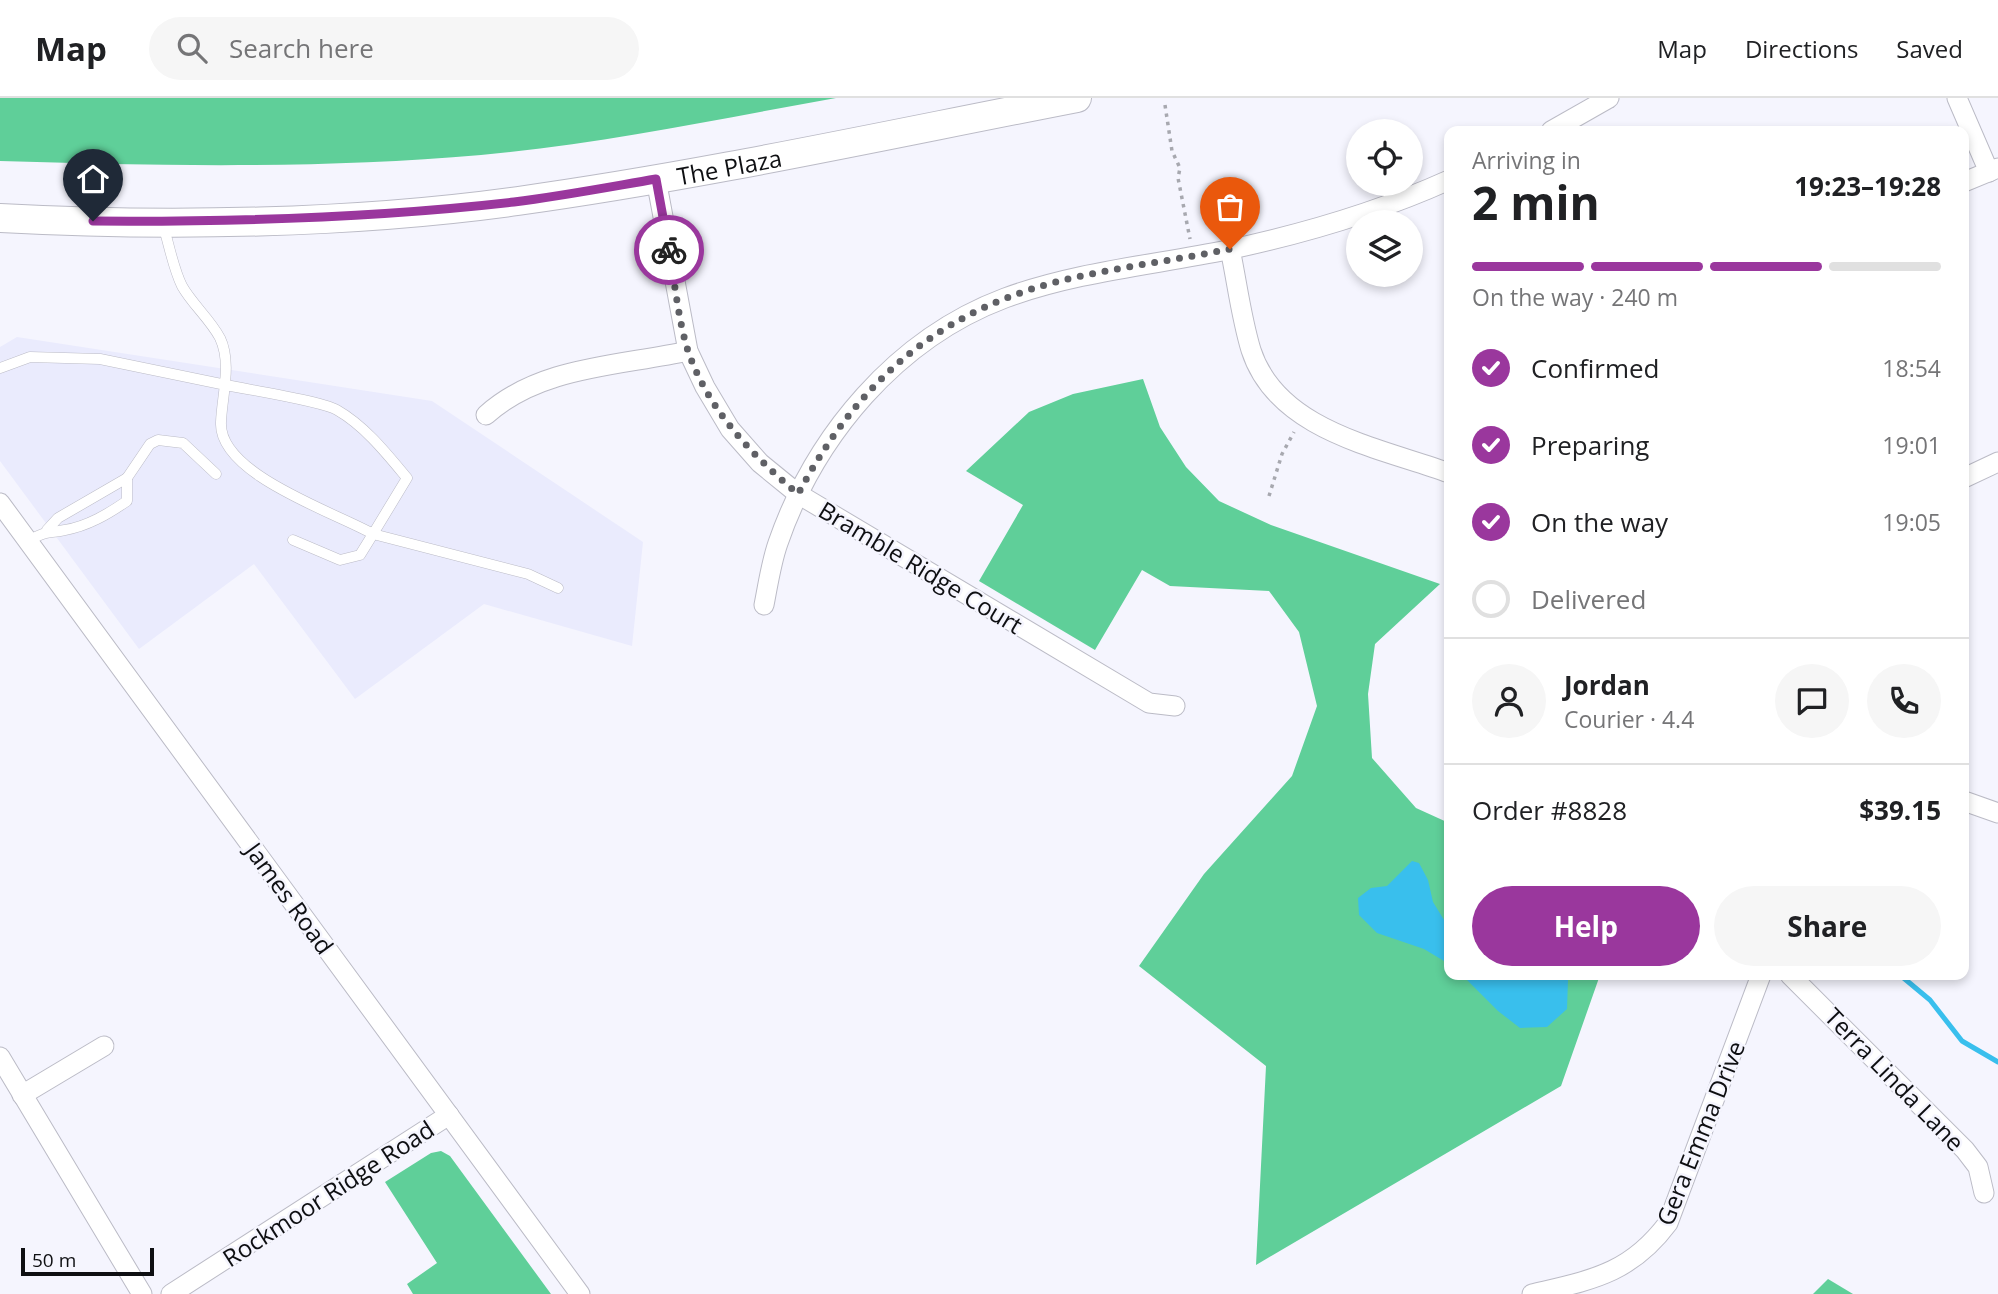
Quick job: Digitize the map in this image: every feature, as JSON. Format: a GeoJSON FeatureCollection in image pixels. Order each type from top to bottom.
{"type":"FeatureCollection","features":[{"type":"Feature","properties":{"kind":"street","name":"The Plaza"},"geometry":{"type":"LineString","coordinates":[[0,218],[162,221],[279,219],[515,201],[656,179],[1077,98]]}},
{"type":"Feature","properties":{"kind":"street"},"geometry":{"type":"LineString","coordinates":[[1559,126],[1609,98]]}},
{"type":"Feature","properties":{"kind":"street"},"geometry":{"type":"LineString","coordinates":[[1957,98],[1993,170],[1969,180]]}},
{"type":"Feature","properties":{"kind":"street","name":"Bramble Ridge Court"},"geometry":{"type":"LineString","coordinates":[[656,179],[688,351],[730,429],[760,463],[798,494],[1149,703],[1175,706]]}},
{"type":"Feature","properties":{"kind":"street"},"geometry":{"type":"LineString","coordinates":[[764,605],[777,545],[798,494],[826,443],[866,392],[912,351],[955,323],[1003,299],[1053,283],[1230,249],[1348,219],[1444,182]]}},
{"type":"Feature","properties":{"kind":"street"},"geometry":{"type":"LineString","coordinates":[[1230,249],[1252,351],[1282,402],[1313,424],[1444,471]]}},
{"type":"Feature","properties":{"kind":"street"},"geometry":{"type":"LineString","coordinates":[[486,415],[525,387],[554,377],[688,351]]}},
{"type":"Feature","properties":{"kind":"street"},"geometry":{"type":"LineString","coordinates":[[1969,476],[1998,462]]}},
{"type":"Feature","properties":{"kind":"street","name":"James Road"},"geometry":{"type":"LineString","coordinates":[[0,503],[580,1294]]}},
{"type":"Feature","properties":{"kind":"street"},"geometry":{"type":"LineString","coordinates":[[1969,803],[1998,813]]}},
{"type":"Feature","properties":{"kind":"street","name":"Gera Emma Drive"},"geometry":{"type":"LineString","coordinates":[[1532,1294],[1609,1274],[1632,1262],[1653,1244],[1668,1223],[1759,980]]}},
{"type":"Feature","properties":{"kind":"street","name":"Terra Linda Lane"},"geometry":{"type":"LineString","coordinates":[[1795,980],[1965,1150],[1978,1167],[1984,1193]]}},
{"type":"Feature","properties":{"kind":"street"},"geometry":{"type":"LineString","coordinates":[[22,1095],[104,1046]]}},
{"type":"Feature","properties":{"kind":"street"},"geometry":{"type":"LineString","coordinates":[[0,1057],[142,1294]]}},
{"type":"Feature","properties":{"kind":"street","name":"Rockmoor Ridge Road"},"geometry":{"type":"LineString","coordinates":[[171,1294],[449,1115]]}},
{"type":"Feature","properties":{"kind":"lane"},"geometry":{"type":"LineString","coordinates":[[162,221],[181,284],[220,339],[226,385],[220,425],[234,456],[248,471],[373,534],[528,574],[558,588]]}},
{"type":"Feature","properties":{"kind":"lane"},"geometry":{"type":"LineString","coordinates":[[0,368],[30,357],[100,359],[336,409],[383,449],[407,478],[360,555],[340,560],[293,540]]}},
{"type":"Feature","properties":{"kind":"lane"},"geometry":{"type":"LineString","coordinates":[[28,541],[47,530],[58,518],[127,478],[150,444],[158,440],[183,443],[216,474]]}},
{"type":"Feature","properties":{"kind":"lane"},"geometry":{"type":"LineString","coordinates":[[47,530],[64,531],[105,517],[127,501],[127,478]]}},
{"type":"Feature","properties":{"kind":"path"},"geometry":{"type":"LineString","coordinates":[[1165,106],[1172,151],[1180,168],[1178,178],[1190,239]]}},
{"type":"Feature","properties":{"kind":"path"},"geometry":{"type":"LineString","coordinates":[[1269,496],[1282,454],[1294,432]]}},
{"type":"Feature","properties":{"kind":"shaded area"},"geometry":{"type":"Polygon","coordinates":[[[17,337],[432,401],[643,542],[632,646],[484,604],[355,699],[254,564],[139,649],[0,461],[0,347],[17,337]]]}},
{"type":"Feature","properties":{"kind":"green space"},"geometry":{"type":"Polygon","coordinates":[[[0,98],[836,98],[659,130],[526,150],[361,163],[240,165],[0,161],[0,98]]]}},
{"type":"Feature","properties":{"kind":"green space"},"geometry":{"type":"Polygon","coordinates":[[[1143,379],[1160,427],[1186,467],[1219,501],[1271,525],[1440,584],[1375,644],[1368,694],[1372,758],[1416,808],[1444,821],[1444,980],[1598,980],[1561,1086],[1256,1265],[1266,1066],[1139,966],[1204,874],[1292,776],[1317,706],[1299,632],[1269,591],[1170,586],[1142,570],[1095,650],[979,581],[1023,505],[966,471],[1029,412],[1073,394],[1143,379]]]}},
{"type":"Feature","properties":{"kind":"green space"},"geometry":{"type":"Polygon","coordinates":[[[441,1151],[450,1156],[551,1294],[413,1294],[407,1284],[437,1263],[385,1182],[431,1153],[441,1151]]]}},
{"type":"Feature","properties":{"kind":"green space"},"geometry":{"type":"Polygon","coordinates":[[[1828,1279],[1853,1294],[1813,1294],[1828,1279]]]}},
{"type":"Feature","properties":{"kind":"water"},"geometry":{"type":"Polygon","coordinates":[[[1412,861],[1419,863],[1428,880],[1433,902],[1444,920],[1444,961],[1424,949],[1377,933],[1359,915],[1358,898],[1371,888],[1387,886],[1412,861]]]}},
{"type":"Feature","properties":{"kind":"water"},"geometry":{"type":"Polygon","coordinates":[[[1467,980],[1568,980],[1567,1009],[1547,1027],[1520,1028],[1498,1011],[1467,980]]]}},
{"type":"Feature","properties":{"kind":"waterway"},"geometry":{"type":"LineString","coordinates":[[1906,980],[1930,1000],[1962,1041],[1998,1062]]}},
{"type":"Feature","properties":{"kind":"way so far"},"geometry":{"type":"LineString","coordinates":[[669,250],[688,351],[705,387],[730,429],[760,463],[798,494],[826,443],[866,392],[912,351],[955,323],[1003,299],[1053,283],[1230,249]]}},
{"type":"Feature","properties":{"kind":"route"},"geometry":{"type":"LineString","coordinates":[[93,221],[279,219],[442,208],[515,201],[656,179],[669,250]]}}]}
